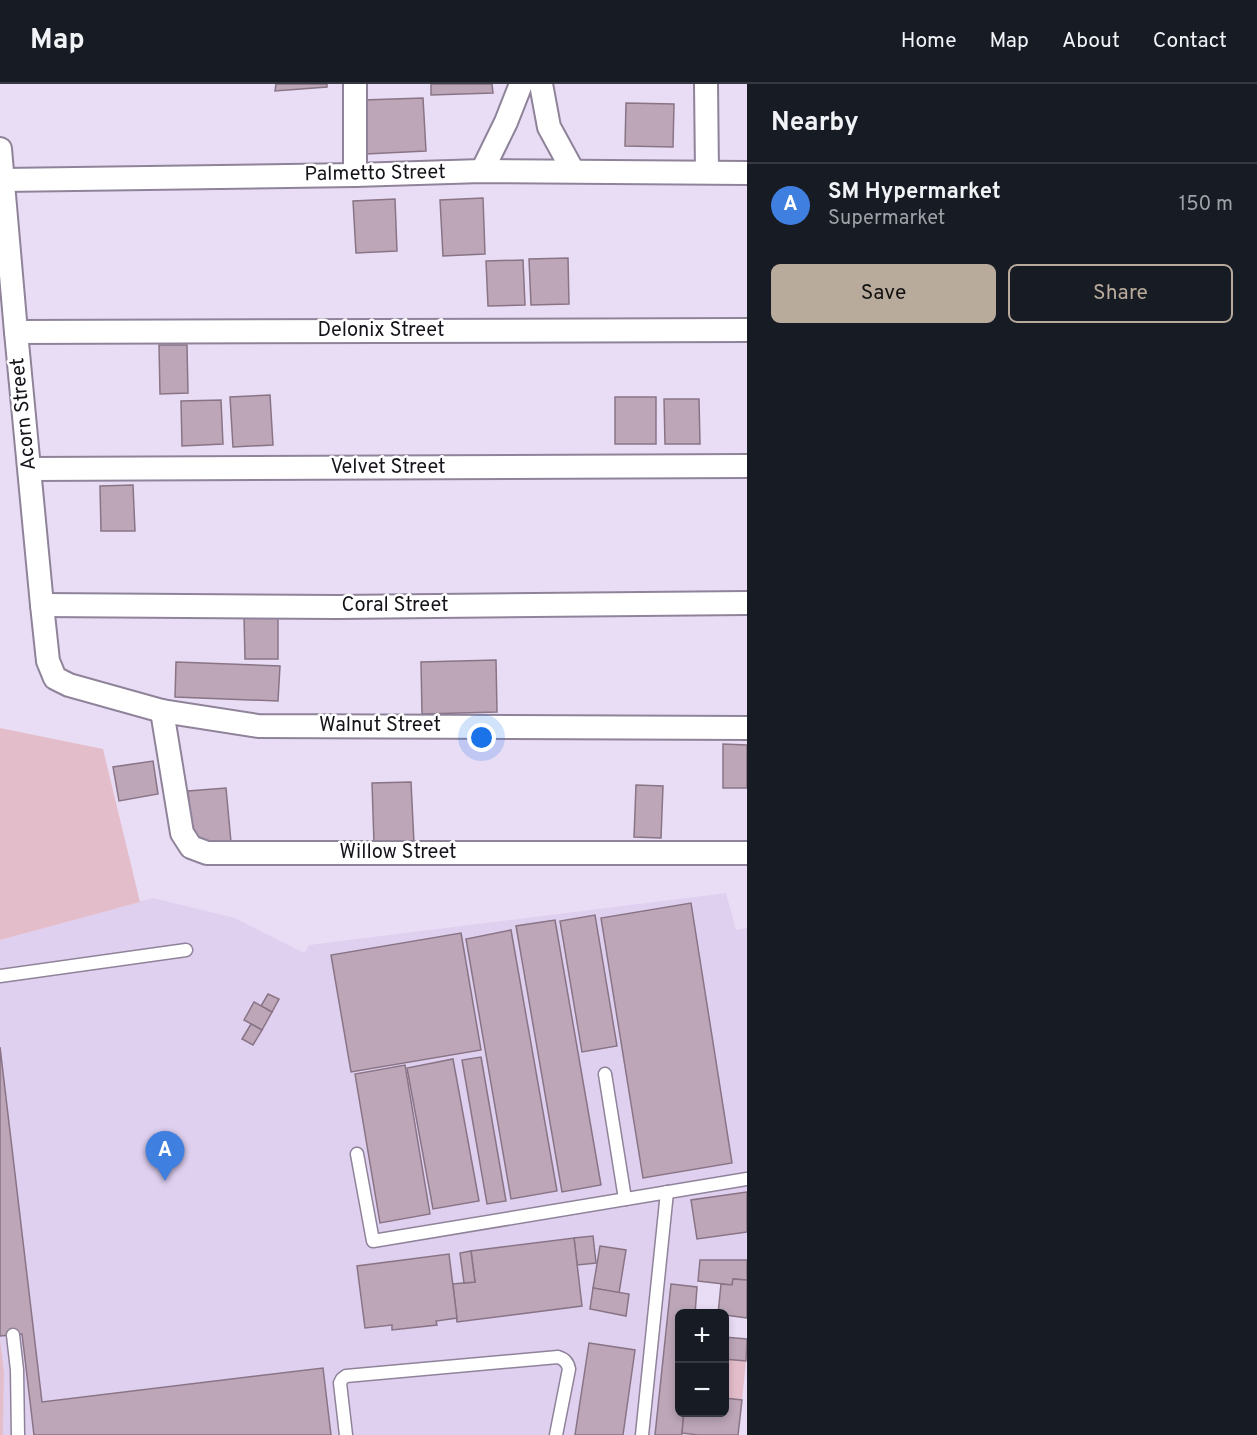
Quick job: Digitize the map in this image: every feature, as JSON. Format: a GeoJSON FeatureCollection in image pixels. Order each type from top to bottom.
{"type":"FeatureCollection","features":[{"type":"Feature","properties":{"kind":"street"},"geometry":{"type":"LineString","coordinates":[[355,84],[355,175]]}},
{"type":"Feature","properties":{"kind":"street"},"geometry":{"type":"LineString","coordinates":[[482,171],[506,122],[521,84]]}},
{"type":"Feature","properties":{"kind":"street"},"geometry":{"type":"LineString","coordinates":[[541,84],[549,127],[573,171]]}},
{"type":"Feature","properties":{"kind":"street"},"geometry":{"type":"LineString","coordinates":[[706,84],[707,172]]}},
{"type":"Feature","properties":{"kind":"street","name":"Acorn Street"},"geometry":{"type":"LineString","coordinates":[[0,149],[48,662],[55,678]]}},
{"type":"Feature","properties":{"kind":"street","name":"Palmetto Street"},"geometry":{"type":"LineString","coordinates":[[3,180],[482,171],[747,173]]}},
{"type":"Feature","properties":{"kind":"street","name":"Delonix Street"},"geometry":{"type":"LineString","coordinates":[[16,333],[747,330]]}},
{"type":"Feature","properties":{"kind":"street","name":"Velvet Street"},"geometry":{"type":"LineString","coordinates":[[30,469],[747,466]]}},
{"type":"Feature","properties":{"kind":"street","name":"Coral Street"},"geometry":{"type":"LineString","coordinates":[[42,604],[337,607],[747,603]]}},
{"type":"Feature","properties":{"kind":"street","name":"Walnut Street"},"geometry":{"type":"LineString","coordinates":[[55,678],[69,685],[162,711],[258,726],[747,728]]}},
{"type":"Feature","properties":{"kind":"street","name":"Willow Street"},"geometry":{"type":"LineString","coordinates":[[162,711],[182,833],[191,847],[207,853],[747,854]]}},
{"type":"Feature","properties":{"kind":"lane"},"geometry":{"type":"LineString","coordinates":[[0,976],[186,950]]}},
{"type":"Feature","properties":{"kind":"lane"},"geometry":{"type":"LineString","coordinates":[[605,1074],[625,1199]]}},
{"type":"Feature","properties":{"kind":"lane"},"geometry":{"type":"LineString","coordinates":[[357,1154],[373,1241],[747,1179]]}},
{"type":"Feature","properties":{"kind":"lane"},"geometry":{"type":"LineString","coordinates":[[642,1435],[667,1192]]}},
{"type":"Feature","properties":{"kind":"lane"},"geometry":{"type":"LineString","coordinates":[[13,1335],[17,1370],[18,1435]]}},
{"type":"Feature","properties":{"kind":"lane"},"geometry":{"type":"LineString","coordinates":[[346,1435],[340,1383],[346,1376],[558,1357],[566,1361],[569,1369],[556,1435]]}},
{"type":"Feature","properties":{"kind":"shaded area"},"geometry":{"type":"Polygon","coordinates":[[[0,728],[103,749],[140,902],[0,940],[0,728]]]}},
{"type":"Feature","properties":{"kind":"shaded area"},"geometry":{"type":"Polygon","coordinates":[[[726,893],[736,930],[747,928],[747,1260],[700,1260],[695,1309],[675,1309],[675,1417],[684,1417],[682,1435],[3,1435],[4,1372],[0,1339],[0,940],[153,898],[235,918],[304,953],[309,945],[726,893]]]}},
{"type":"Feature","properties":{"kind":"shaded area"},"geometry":{"type":"Polygon","coordinates":[[[0,1339],[4,1372],[3,1435],[0,1435],[0,1339]]]}},
{"type":"Feature","properties":{"kind":"shaded area"},"geometry":{"type":"Polygon","coordinates":[[[729,1359],[746,1361],[742,1400],[729,1398],[729,1359]]]}},
{"type":"Feature","properties":{"kind":"building"},"geometry":{"type":"Polygon","coordinates":[[[276,84],[327,84],[327,87],[275,91],[276,84]]]}},
{"type":"Feature","properties":{"kind":"building"},"geometry":{"type":"Polygon","coordinates":[[[431,84],[492,84],[493,93],[431,95],[431,84]]]}},
{"type":"Feature","properties":{"kind":"building"},"geometry":{"type":"Polygon","coordinates":[[[423,98],[426,151],[366,154],[363,100],[423,98]]]}},
{"type":"Feature","properties":{"kind":"building"},"geometry":{"type":"Polygon","coordinates":[[[626,103],[674,104],[673,147],[625,146],[626,103]]]}},
{"type":"Feature","properties":{"kind":"building"},"geometry":{"type":"Polygon","coordinates":[[[483,198],[485,254],[443,256],[440,200],[483,198]]]}},
{"type":"Feature","properties":{"kind":"building"},"geometry":{"type":"Polygon","coordinates":[[[395,199],[397,251],[356,253],[353,201],[395,199]]]}},
{"type":"Feature","properties":{"kind":"building"},"geometry":{"type":"Polygon","coordinates":[[[568,258],[569,304],[531,305],[529,259],[568,258]]]}},
{"type":"Feature","properties":{"kind":"building"},"geometry":{"type":"Polygon","coordinates":[[[523,260],[525,305],[488,306],[486,261],[523,260]]]}},
{"type":"Feature","properties":{"kind":"building"},"geometry":{"type":"Polygon","coordinates":[[[159,345],[187,345],[188,393],[160,394],[159,345]]]}},
{"type":"Feature","properties":{"kind":"building"},"geometry":{"type":"Polygon","coordinates":[[[270,395],[273,445],[233,447],[230,397],[270,395]]]}},
{"type":"Feature","properties":{"kind":"building"},"geometry":{"type":"Polygon","coordinates":[[[615,397],[656,397],[656,444],[615,444],[615,397]]]}},
{"type":"Feature","properties":{"kind":"building"},"geometry":{"type":"Polygon","coordinates":[[[664,399],[699,399],[700,444],[665,444],[664,399]]]}},
{"type":"Feature","properties":{"kind":"building"},"geometry":{"type":"Polygon","coordinates":[[[221,400],[223,444],[182,446],[181,401],[221,400]]]}},
{"type":"Feature","properties":{"kind":"building"},"geometry":{"type":"Polygon","coordinates":[[[133,485],[135,531],[101,531],[100,486],[133,485]]]}},
{"type":"Feature","properties":{"kind":"building"},"geometry":{"type":"Polygon","coordinates":[[[244,616],[278,616],[278,659],[245,659],[244,616]]]}},
{"type":"Feature","properties":{"kind":"building"},"geometry":{"type":"Polygon","coordinates":[[[496,660],[497,712],[422,714],[421,662],[496,660]]]}},
{"type":"Feature","properties":{"kind":"building"},"geometry":{"type":"Polygon","coordinates":[[[176,662],[280,666],[278,701],[175,697],[176,662]]]}},
{"type":"Feature","properties":{"kind":"building"},"geometry":{"type":"Polygon","coordinates":[[[723,744],[747,745],[747,788],[723,788],[723,744]]]}},
{"type":"Feature","properties":{"kind":"building"},"geometry":{"type":"Polygon","coordinates":[[[153,761],[158,794],[119,801],[113,767],[153,761]]]}},
{"type":"Feature","properties":{"kind":"building"},"geometry":{"type":"Polygon","coordinates":[[[411,782],[414,843],[374,844],[372,783],[411,782]]]}},
{"type":"Feature","properties":{"kind":"building"},"geometry":{"type":"Polygon","coordinates":[[[636,785],[663,786],[661,838],[634,837],[636,785]]]}},
{"type":"Feature","properties":{"kind":"building"},"geometry":{"type":"Polygon","coordinates":[[[226,788],[231,842],[193,845],[188,791],[226,788]]]}},
{"type":"Feature","properties":{"kind":"building"},"geometry":{"type":"Polygon","coordinates":[[[691,903],[732,1163],[643,1178],[601,918],[691,903]]]}},
{"type":"Feature","properties":{"kind":"building"},"geometry":{"type":"Polygon","coordinates":[[[595,915],[617,1046],[582,1052],[560,921],[595,915]]]}},
{"type":"Feature","properties":{"kind":"building"},"geometry":{"type":"Polygon","coordinates":[[[555,920],[601,1185],[562,1192],[516,926],[555,920]]]}},
{"type":"Feature","properties":{"kind":"building"},"geometry":{"type":"Polygon","coordinates":[[[511,930],[557,1191],[511,1199],[466,939],[511,930]]]}},
{"type":"Feature","properties":{"kind":"building"},"geometry":{"type":"Polygon","coordinates":[[[461,933],[481,1050],[351,1072],[331,955],[461,933]]]}},
{"type":"Feature","properties":{"kind":"building"},"geometry":{"type":"Polygon","coordinates":[[[268,994],[279,999],[272,1012],[261,1006],[268,994]]]}},
{"type":"Feature","properties":{"kind":"building"},"geometry":{"type":"Polygon","coordinates":[[[254,1002],[272,1012],[262,1030],[244,1020],[254,1002]]]}},
{"type":"Feature","properties":{"kind":"building"},"geometry":{"type":"Polygon","coordinates":[[[251,1024],[262,1030],[253,1045],[242,1039],[251,1024]]]}},
{"type":"Feature","properties":{"kind":"building"},"geometry":{"type":"Polygon","coordinates":[[[0,1047],[42,1402],[323,1368],[331,1435],[34,1435],[22,1334],[0,1336],[0,1047]]]}},
{"type":"Feature","properties":{"kind":"building"},"geometry":{"type":"Polygon","coordinates":[[[481,1057],[506,1201],[487,1204],[462,1060],[481,1057]]]}},
{"type":"Feature","properties":{"kind":"building"},"geometry":{"type":"Polygon","coordinates":[[[453,1059],[479,1201],[433,1209],[407,1068],[453,1059]]]}},
{"type":"Feature","properties":{"kind":"building"},"geometry":{"type":"Polygon","coordinates":[[[405,1065],[430,1214],[380,1223],[355,1074],[405,1065]]]}},
{"type":"Feature","properties":{"kind":"building"},"geometry":{"type":"Polygon","coordinates":[[[747,1192],[747,1232],[697,1239],[691,1200],[747,1192]]]}},
{"type":"Feature","properties":{"kind":"building"},"geometry":{"type":"Polygon","coordinates":[[[593,1236],[596,1263],[577,1265],[574,1238],[593,1236]]]}},
{"type":"Feature","properties":{"kind":"building"},"geometry":{"type":"Polygon","coordinates":[[[574,1238],[582,1306],[457,1322],[453,1284],[475,1282],[471,1251],[574,1238]]]}},
{"type":"Feature","properties":{"kind":"building"},"geometry":{"type":"Polygon","coordinates":[[[600,1246],[626,1250],[619,1293],[593,1288],[600,1246]]]}},
{"type":"Feature","properties":{"kind":"building"},"geometry":{"type":"Polygon","coordinates":[[[471,1251],[475,1282],[464,1283],[460,1253],[471,1251]]]}},
{"type":"Feature","properties":{"kind":"building"},"geometry":{"type":"Polygon","coordinates":[[[449,1254],[457,1318],[436,1321],[437,1325],[392,1330],[392,1325],[365,1328],[357,1266],[449,1254]]]}},
{"type":"Feature","properties":{"kind":"building"},"geometry":{"type":"Polygon","coordinates":[[[700,1260],[747,1260],[747,1280],[733,1279],[732,1285],[698,1281],[700,1260]]]}},
{"type":"Feature","properties":{"kind":"building"},"geometry":{"type":"Polygon","coordinates":[[[733,1279],[747,1280],[747,1318],[729,1316],[729,1309],[718,1309],[721,1284],[732,1285],[733,1279]]]}},
{"type":"Feature","properties":{"kind":"building"},"geometry":{"type":"Polygon","coordinates":[[[671,1284],[697,1287],[695,1309],[675,1309],[675,1417],[684,1417],[682,1435],[655,1435],[671,1284]]]}},
{"type":"Feature","properties":{"kind":"building"},"geometry":{"type":"Polygon","coordinates":[[[593,1288],[629,1294],[626,1316],[590,1309],[593,1288]]]}},
{"type":"Feature","properties":{"kind":"building"},"geometry":{"type":"Polygon","coordinates":[[[729,1337],[747,1339],[746,1361],[729,1359],[729,1337]]]}},
{"type":"Feature","properties":{"kind":"building"},"geometry":{"type":"Polygon","coordinates":[[[589,1343],[635,1350],[623,1435],[575,1435],[589,1343]]]}},
{"type":"Feature","properties":{"kind":"building"},"geometry":{"type":"Polygon","coordinates":[[[729,1399],[742,1400],[738,1435],[682,1433],[684,1417],[729,1417],[729,1399]]]}},
{"type":"Feature","properties":{"kind":"place","name":"SM Hypermarket"},"geometry":{"type":"Point","coordinates":[165,1181]}}]}
